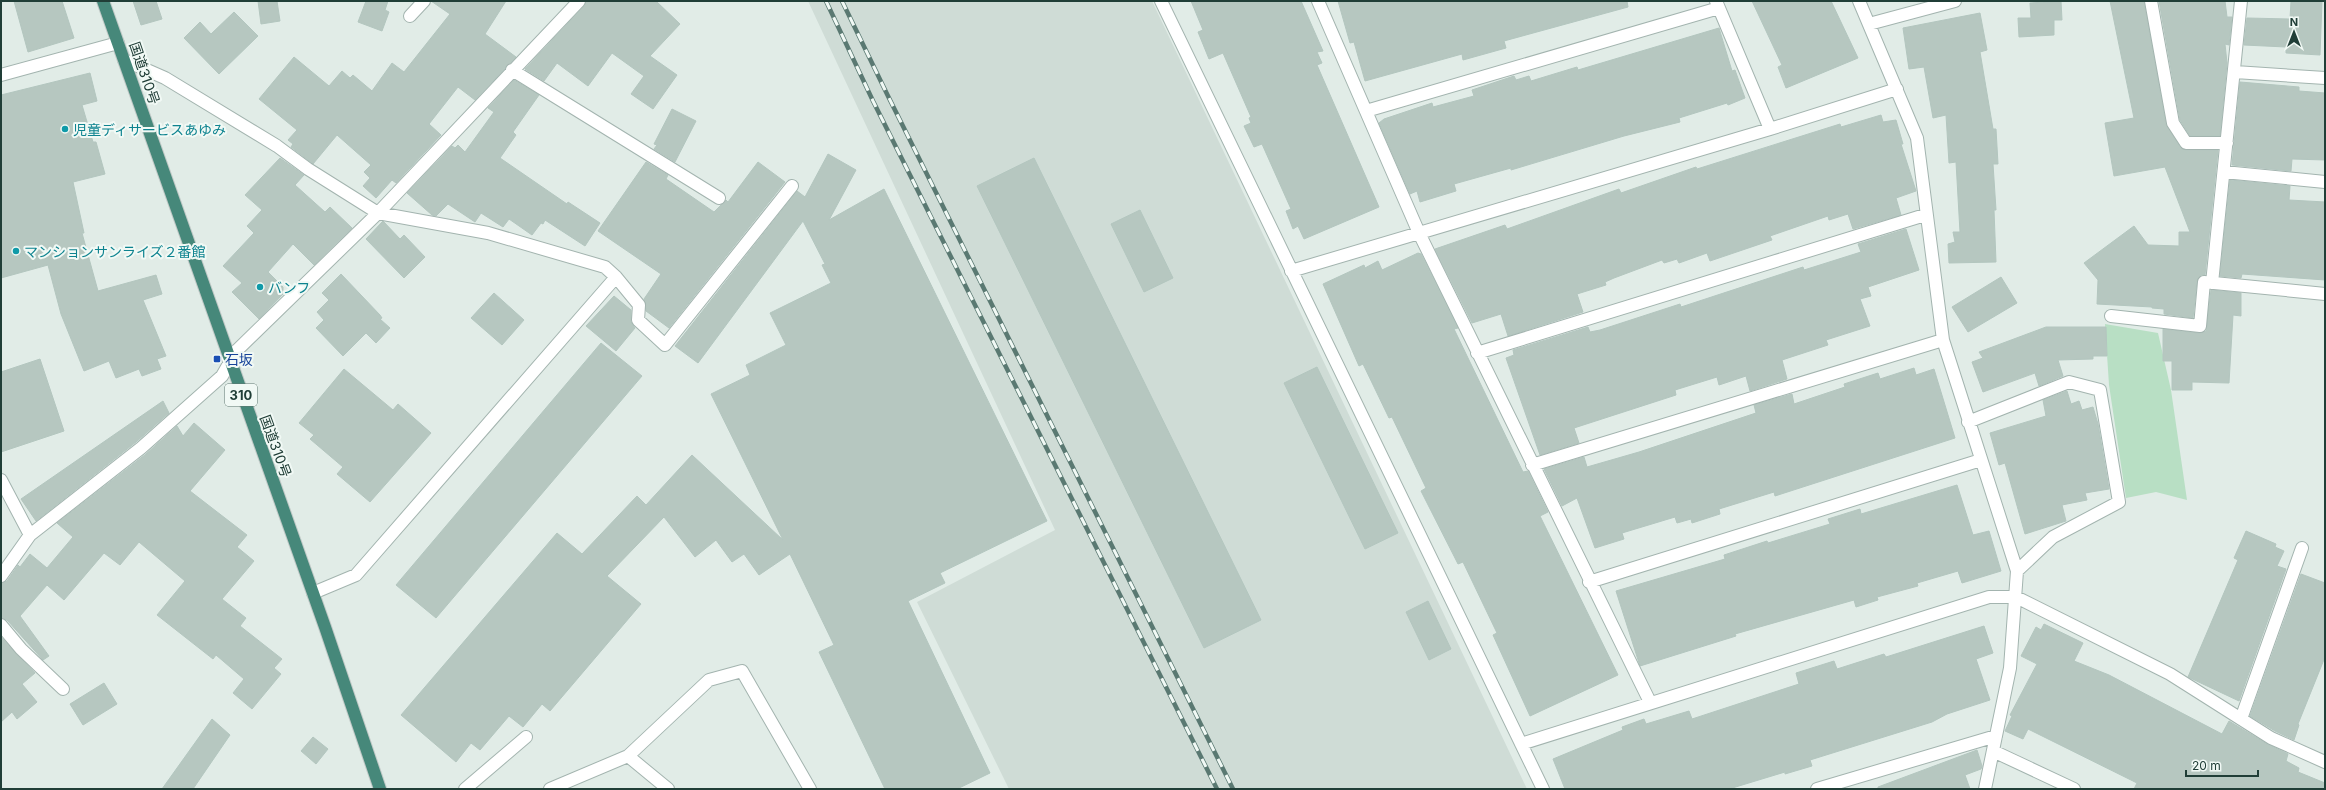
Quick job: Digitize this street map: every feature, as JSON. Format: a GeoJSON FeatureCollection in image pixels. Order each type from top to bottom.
{"type":"FeatureCollection","features":[{"type":"Feature","properties":{"kind":"highway","name":"国道310号"},"geometry":{"type":"LineString","coordinates":[[104,1],[229,360],[313,593],[380,789]]}},
{"type":"Feature","properties":{"kind":"street"},"geometry":{"type":"LineString","coordinates":[[410,16],[424,1]]}},
{"type":"Feature","properties":{"kind":"street"},"geometry":{"type":"LineString","coordinates":[[1,576],[30,535],[141,448],[222,376],[229,360],[378,213],[579,1]]}},
{"type":"Feature","properties":{"kind":"street"},"geometry":{"type":"LineString","coordinates":[[1161,1],[1543,789]]}},
{"type":"Feature","properties":{"kind":"street"},"geometry":{"type":"LineString","coordinates":[[1318,1],[1419,233],[1589,582],[1650,702]]}},
{"type":"Feature","properties":{"kind":"street"},"geometry":{"type":"LineString","coordinates":[[1859,1],[1917,138],[1925,215],[1943,340],[1968,422],[2017,571],[2010,668],[1985,789]]}},
{"type":"Feature","properties":{"kind":"street"},"geometry":{"type":"LineString","coordinates":[[1868,24],[1955,1]]}},
{"type":"Feature","properties":{"kind":"street"},"geometry":{"type":"LineString","coordinates":[[2152,1],[2173,123],[2186,143],[2227,143]]}},
{"type":"Feature","properties":{"kind":"street"},"geometry":{"type":"LineString","coordinates":[[2212,283],[2235,72],[2241,1]]}},
{"type":"Feature","properties":{"kind":"street"},"geometry":{"type":"LineString","coordinates":[[1366,111],[1718,5],[1770,129]]}},
{"type":"Feature","properties":{"kind":"street"},"geometry":{"type":"LineString","coordinates":[[1,76],[118,43]]}},
{"type":"Feature","properties":{"kind":"street"},"geometry":{"type":"LineString","coordinates":[[124,60],[165,78],[277,146],[308,169],[378,213],[488,233],[605,267],[616,276],[639,305],[638,320],[665,345],[792,186]]}},
{"type":"Feature","properties":{"kind":"street"},"geometry":{"type":"LineString","coordinates":[[512,70],[719,198]]}},
{"type":"Feature","properties":{"kind":"street"},"geometry":{"type":"LineString","coordinates":[[2235,72],[2325,78]]}},
{"type":"Feature","properties":{"kind":"street"},"geometry":{"type":"LineString","coordinates":[[1291,271],[1770,129],[1897,89]]}},
{"type":"Feature","properties":{"kind":"street"},"geometry":{"type":"LineString","coordinates":[[2224,172],[2325,182]]}},
{"type":"Feature","properties":{"kind":"street"},"geometry":{"type":"LineString","coordinates":[[1477,353],[1925,215]]}},
{"type":"Feature","properties":{"kind":"street"},"geometry":{"type":"LineString","coordinates":[[313,593],[356,575],[616,276]]}},
{"type":"Feature","properties":{"kind":"street"},"geometry":{"type":"LineString","coordinates":[[2111,316],[2200,326],[2204,282],[2325,294]]}},
{"type":"Feature","properties":{"kind":"street"},"geometry":{"type":"LineString","coordinates":[[1532,465],[1943,340]]}},
{"type":"Feature","properties":{"kind":"street"},"geometry":{"type":"LineString","coordinates":[[1968,422],[2069,382],[2100,390],[2119,502],[2053,537],[2017,571]]}},
{"type":"Feature","properties":{"kind":"street"},"geometry":{"type":"LineString","coordinates":[[1589,582],[1981,460]]}},
{"type":"Feature","properties":{"kind":"street"},"geometry":{"type":"LineString","coordinates":[[1,480],[30,535]]}},
{"type":"Feature","properties":{"kind":"street"},"geometry":{"type":"LineString","coordinates":[[2241,719],[2302,548]]}},
{"type":"Feature","properties":{"kind":"street"},"geometry":{"type":"LineString","coordinates":[[1520,744],[1989,597],[2016,597],[2170,674],[2271,738],[2325,762]]}},
{"type":"Feature","properties":{"kind":"street"},"geometry":{"type":"LineString","coordinates":[[1,626],[21,649],[63,689]]}},
{"type":"Feature","properties":{"kind":"street"},"geometry":{"type":"LineString","coordinates":[[550,789],[628,756],[709,680],[742,671],[810,789]]}},
{"type":"Feature","properties":{"kind":"street"},"geometry":{"type":"LineString","coordinates":[[1817,789],[1996,736]]}},
{"type":"Feature","properties":{"kind":"street"},"geometry":{"type":"LineString","coordinates":[[465,789],[526,737]]}},
{"type":"Feature","properties":{"kind":"street"},"geometry":{"type":"LineString","coordinates":[[1993,750],[2074,789]]}},
{"type":"Feature","properties":{"kind":"street"},"geometry":{"type":"LineString","coordinates":[[628,756],[668,789]]}},
{"type":"Feature","properties":{"kind":"shaded area"},"geometry":{"type":"Polygon","coordinates":[[[808,1],[1152,1],[1527,789],[1009,789],[917,602],[1055,530],[808,1]]]}},
{"type":"Feature","properties":{"kind":"green space"},"geometry":{"type":"Polygon","coordinates":[[[2105,324],[2158,333],[2171,390],[2187,500],[2156,492],[2126,498],[2109,385],[2105,324]]]}},
{"type":"Feature","properties":{"kind":"building"},"geometry":{"type":"Polygon","coordinates":[[[14,1],[62,1],[74,38],[28,52],[14,1]]]}},
{"type":"Feature","properties":{"kind":"building"},"geometry":{"type":"Polygon","coordinates":[[[133,1],[156,1],[162,19],[141,25],[133,1]]]}},
{"type":"Feature","properties":{"kind":"building"},"geometry":{"type":"Polygon","coordinates":[[[258,1],[277,1],[280,21],[261,24],[258,1]]]}},
{"type":"Feature","properties":{"kind":"building"},"geometry":{"type":"Polygon","coordinates":[[[366,1],[388,1],[385,10],[389,12],[382,31],[358,22],[366,1]]]}},
{"type":"Feature","properties":{"kind":"building"},"geometry":{"type":"Polygon","coordinates":[[[431,1],[506,1],[485,34],[516,57],[475,100],[458,87],[429,124],[441,135],[396,183],[392,180],[376,198],[363,186],[370,178],[364,172],[371,165],[337,135],[313,164],[291,147],[293,144],[288,140],[297,130],[259,99],[294,57],[329,86],[342,71],[350,78],[353,75],[372,91],[392,63],[404,72],[450,14],[431,1]]]}},
{"type":"Feature","properties":{"kind":"building"},"geometry":{"type":"Polygon","coordinates":[[[586,1],[656,1],[680,24],[650,56],[677,75],[653,109],[631,94],[644,76],[612,53],[588,86],[557,63],[544,81],[525,69],[584,6],[586,1]]]}},
{"type":"Feature","properties":{"kind":"building"},"geometry":{"type":"Polygon","coordinates":[[[1191,1],[1301,1],[1323,51],[1317,52],[1322,63],[1317,65],[1379,207],[1304,239],[1298,226],[1293,229],[1286,211],[1291,209],[1262,144],[1254,147],[1244,126],[1251,123],[1249,118],[1251,117],[1223,53],[1209,59],[1198,32],[1203,30],[1191,1]]]}},
{"type":"Feature","properties":{"kind":"building"},"geometry":{"type":"Polygon","coordinates":[[[1338,1],[1627,1],[1628,7],[1504,41],[1506,48],[1463,60],[1462,54],[1365,81],[1354,42],[1350,43],[1338,1]]]}},
{"type":"Feature","properties":{"kind":"building"},"geometry":{"type":"Polygon","coordinates":[[[1752,1],[1831,1],[1858,58],[1786,88],[1778,67],[1782,65],[1752,1]]]}},
{"type":"Feature","properties":{"kind":"building"},"geometry":{"type":"Polygon","coordinates":[[[2061,1],[2062,20],[2054,20],[2054,35],[2019,37],[2018,18],[2031,18],[2030,3],[2061,1]]]}},
{"type":"Feature","properties":{"kind":"building"},"geometry":{"type":"Polygon","coordinates":[[[2110,1],[2144,1],[2166,124],[2180,147],[2186,150],[2218,150],[2205,275],[2201,275],[2197,281],[2193,318],[2164,314],[2164,309],[2152,307],[2097,304],[2098,280],[2084,263],[2134,226],[2148,245],[2179,246],[2179,232],[2190,232],[2165,167],[2114,176],[2105,123],[2134,118],[2110,1]]]}},
{"type":"Feature","properties":{"kind":"building"},"geometry":{"type":"Polygon","coordinates":[[[2159,1],[2225,1],[2227,17],[2232,17],[2229,45],[2225,44],[2227,63],[2220,136],[2190,136],[2180,120],[2159,1]]]}},
{"type":"Feature","properties":{"kind":"building"},"geometry":{"type":"Polygon","coordinates":[[[2291,1],[2322,1],[2320,55],[2286,53],[2286,47],[2244,45],[2247,18],[2290,19],[2291,1]]]}},
{"type":"Feature","properties":{"kind":"building"},"geometry":{"type":"Polygon","coordinates":[[[234,12],[258,36],[219,74],[184,38],[200,22],[211,34],[234,12]]]}},
{"type":"Feature","properties":{"kind":"building"},"geometry":{"type":"Polygon","coordinates":[[[1980,13],[1987,50],[1980,52],[1993,129],[1996,129],[1998,164],[1993,164],[1996,210],[1994,210],[1996,262],[1949,263],[1948,244],[1955,242],[1953,232],[1960,232],[1956,162],[1949,163],[1946,115],[1933,118],[1924,67],[1909,69],[1903,28],[1980,13]]]}},
{"type":"Feature","properties":{"kind":"building"},"geometry":{"type":"Polygon","coordinates":[[[1719,28],[1732,71],[1735,70],[1745,98],[1728,105],[1727,103],[1679,118],[1680,122],[1624,136],[1511,170],[1511,168],[1454,184],[1456,191],[1420,202],[1417,191],[1410,194],[1379,123],[1384,119],[1432,103],[1433,107],[1474,96],[1472,90],[1514,76],[1516,80],[1529,76],[1531,81],[1577,67],[1578,70],[1719,28]]]}},
{"type":"Feature","properties":{"kind":"building"},"geometry":{"type":"Polygon","coordinates":[[[90,73],[97,101],[82,105],[93,142],[96,142],[105,174],[73,182],[84,233],[82,233],[98,291],[156,275],[162,294],[143,300],[166,356],[157,359],[161,369],[142,376],[139,369],[116,378],[109,361],[84,371],[61,314],[48,265],[1,278],[1,95],[90,73]]]}},
{"type":"Feature","properties":{"kind":"building"},"geometry":{"type":"Polygon","coordinates":[[[514,80],[539,95],[513,132],[516,135],[500,158],[567,204],[568,202],[600,223],[585,246],[545,220],[532,235],[509,219],[503,227],[481,213],[475,222],[448,204],[436,216],[432,215],[407,193],[452,146],[455,148],[458,145],[465,152],[494,112],[488,108],[514,80]]]}},
{"type":"Feature","properties":{"kind":"building"},"geometry":{"type":"Polygon","coordinates":[[[2240,82],[2299,87],[2299,91],[2325,93],[2325,160],[2292,159],[2291,171],[2232,165],[2240,82]]]}},
{"type":"Feature","properties":{"kind":"building"},"geometry":{"type":"Polygon","coordinates":[[[672,109],[696,121],[675,162],[654,149],[657,145],[654,144],[672,109]]]}},
{"type":"Feature","properties":{"kind":"building"},"geometry":{"type":"Polygon","coordinates":[[[1881,115],[1883,122],[1896,120],[1903,144],[1901,144],[1916,191],[1896,198],[1901,215],[1853,229],[1848,214],[1829,220],[1828,216],[1770,236],[1772,240],[1710,261],[1707,253],[1679,263],[1677,259],[1664,263],[1662,260],[1605,282],[1606,285],[1577,294],[1583,312],[1508,336],[1501,314],[1472,323],[1435,249],[1505,225],[1507,229],[1619,189],[1621,193],[1696,167],[1697,169],[1840,124],[1841,127],[1881,115]]]}},
{"type":"Feature","properties":{"kind":"building"},"geometry":{"type":"Polygon","coordinates":[[[828,154],[856,170],[829,220],[884,189],[1047,521],[940,573],[945,583],[908,601],[990,773],[957,789],[885,789],[819,652],[834,645],[790,554],[759,575],[744,554],[732,562],[716,540],[695,557],[664,517],[607,576],[641,604],[550,711],[542,704],[523,727],[509,716],[480,750],[471,743],[456,762],[401,715],[557,533],[582,554],[637,496],[646,505],[692,455],[783,540],[711,394],[750,375],[746,365],[786,345],[770,313],[831,283],[822,265],[825,264],[803,221],[698,363],[675,346],[797,191],[805,197],[828,154]]]}},
{"type":"Feature","properties":{"kind":"building"},"geometry":{"type":"Polygon","coordinates":[[[280,158],[304,175],[295,185],[325,212],[330,207],[352,228],[314,265],[293,244],[268,272],[283,287],[283,294],[259,319],[232,292],[242,283],[223,266],[254,233],[247,226],[262,210],[245,195],[280,158]]]}},
{"type":"Feature","properties":{"kind":"building"},"geometry":{"type":"Polygon","coordinates":[[[1034,158],[1261,620],[1204,648],[977,186],[1034,158]]]}},
{"type":"Feature","properties":{"kind":"building"},"geometry":{"type":"Polygon","coordinates":[[[646,162],[668,175],[666,179],[714,212],[726,200],[728,202],[758,162],[785,182],[669,328],[646,311],[644,299],[661,274],[598,231],[646,162]]]}},
{"type":"Feature","properties":{"kind":"building"},"geometry":{"type":"Polygon","coordinates":[[[2230,180],[2290,186],[2289,200],[2325,202],[2325,280],[2242,274],[2241,278],[2220,276],[2230,180]]]}},
{"type":"Feature","properties":{"kind":"building"},"geometry":{"type":"Polygon","coordinates":[[[1140,210],[1173,278],[1144,292],[1111,224],[1140,210]]]}},
{"type":"Feature","properties":{"kind":"building"},"geometry":{"type":"Polygon","coordinates":[[[383,221],[400,239],[404,235],[425,257],[404,278],[366,239],[383,221]]]}},
{"type":"Feature","properties":{"kind":"building"},"geometry":{"type":"Polygon","coordinates":[[[1906,229],[1919,270],[1868,287],[1871,296],[1860,299],[1870,326],[1826,340],[1828,345],[1782,360],[1787,379],[1750,391],[1746,376],[1719,385],[1717,377],[1675,390],[1676,395],[1574,428],[1579,443],[1540,455],[1506,358],[1514,355],[1513,350],[1588,327],[1590,332],[1600,330],[1680,304],[1681,307],[1803,267],[1804,270],[1861,252],[1858,244],[1906,229]]]}},
{"type":"Feature","properties":{"kind":"building"},"geometry":{"type":"Polygon","coordinates":[[[1418,253],[1421,254],[1458,328],[1454,329],[1523,472],[1528,471],[1548,512],[1540,516],[1618,675],[1530,716],[1493,635],[1497,633],[1463,562],[1458,564],[1421,491],[1426,488],[1392,417],[1389,418],[1363,364],[1359,366],[1323,284],[1364,265],[1365,268],[1378,261],[1382,270],[1418,253]]]}},
{"type":"Feature","properties":{"kind":"building"},"geometry":{"type":"Polygon","coordinates":[[[341,274],[380,315],[382,318],[380,319],[390,328],[376,343],[366,333],[343,356],[316,328],[324,320],[317,312],[329,300],[322,293],[341,274]]]}},
{"type":"Feature","properties":{"kind":"building"},"geometry":{"type":"Polygon","coordinates":[[[2001,277],[2017,303],[1968,332],[1952,307],[2001,277]]]}},
{"type":"Feature","properties":{"kind":"building"},"geometry":{"type":"Polygon","coordinates":[[[2211,290],[2241,293],[2241,316],[2233,315],[2229,383],[2192,382],[2192,390],[2172,390],[2172,361],[2163,361],[2163,329],[2199,333],[2206,331],[2211,290]]]}},
{"type":"Feature","properties":{"kind":"building"},"geometry":{"type":"Polygon","coordinates":[[[494,293],[524,320],[502,345],[471,318],[494,293]]]}},
{"type":"Feature","properties":{"kind":"building"},"geometry":{"type":"Polygon","coordinates":[[[614,296],[631,310],[631,322],[635,328],[616,351],[586,326],[614,296]]]}},
{"type":"Feature","properties":{"kind":"building"},"geometry":{"type":"Polygon","coordinates":[[[2046,327],[2106,327],[2107,356],[2093,356],[2093,359],[2058,360],[2063,376],[2039,386],[2035,373],[1983,392],[1972,362],[1983,358],[1979,352],[2046,327]]]}},
{"type":"Feature","properties":{"kind":"building"},"geometry":{"type":"Polygon","coordinates":[[[601,343],[642,376],[436,618],[396,585],[601,343]]]}},
{"type":"Feature","properties":{"kind":"building"},"geometry":{"type":"Polygon","coordinates":[[[40,359],[64,431],[1,452],[1,372],[40,359]]]}},
{"type":"Feature","properties":{"kind":"building"},"geometry":{"type":"Polygon","coordinates":[[[1317,367],[1398,533],[1365,549],[1284,383],[1317,367]]]}},
{"type":"Feature","properties":{"kind":"building"},"geometry":{"type":"Polygon","coordinates":[[[1914,368],[1916,375],[1934,369],[1955,438],[1775,496],[1774,492],[1719,509],[1720,514],[1692,523],[1691,519],[1677,523],[1675,517],[1622,533],[1624,539],[1595,548],[1577,498],[1562,506],[1544,469],[1584,457],[1587,467],[1639,452],[1756,413],[1754,405],[1792,394],[1794,404],[1845,387],[1844,384],[1878,373],[1880,379],[1914,368]]]}},
{"type":"Feature","properties":{"kind":"building"},"geometry":{"type":"Polygon","coordinates":[[[344,369],[393,410],[398,404],[431,433],[370,502],[337,474],[343,467],[310,439],[314,435],[299,423],[344,369]]]}},
{"type":"Feature","properties":{"kind":"building"},"geometry":{"type":"Polygon","coordinates":[[[2067,391],[2071,404],[2079,401],[2082,410],[2093,407],[2098,424],[2109,489],[2085,493],[2087,500],[2062,505],[2066,521],[2025,534],[2005,463],[1999,465],[1990,433],[2046,416],[2043,400],[2067,391]]]}},
{"type":"Feature","properties":{"kind":"building"},"geometry":{"type":"Polygon","coordinates":[[[163,401],[169,413],[136,442],[36,521],[21,499],[163,401]]]}},
{"type":"Feature","properties":{"kind":"building"},"geometry":{"type":"Polygon","coordinates":[[[194,423],[225,450],[190,491],[247,535],[237,547],[254,561],[222,599],[246,618],[240,626],[282,659],[274,668],[281,674],[252,709],[233,693],[244,679],[216,655],[213,659],[157,615],[185,581],[139,542],[120,565],[104,553],[64,600],[47,585],[20,616],[49,656],[43,660],[7,620],[1,618],[1,583],[7,581],[18,565],[20,567],[30,554],[47,568],[73,537],[57,523],[146,454],[177,426],[183,436],[194,423]]]}},
{"type":"Feature","properties":{"kind":"building"},"geometry":{"type":"Polygon","coordinates":[[[1957,485],[1973,535],[1989,531],[2001,571],[1962,583],[1958,571],[1917,583],[1918,586],[1877,597],[1878,600],[1856,607],[1854,600],[1735,634],[1736,636],[1640,666],[1616,591],[1725,559],[1724,555],[1767,541],[1768,543],[1830,524],[1828,519],[1860,509],[1861,514],[1957,485]]]}},
{"type":"Feature","properties":{"kind":"building"},"geometry":{"type":"Polygon","coordinates":[[[2246,531],[2276,544],[2275,547],[2284,551],[2277,566],[2286,569],[2239,701],[2188,677],[2238,560],[2234,558],[2246,531]]]}},
{"type":"Feature","properties":{"kind":"building"},"geometry":{"type":"Polygon","coordinates":[[[2301,574],[2325,583],[2325,657],[2298,724],[2299,725],[2294,740],[2250,716],[2301,574]]]}},
{"type":"Feature","properties":{"kind":"building"},"geometry":{"type":"Polygon","coordinates":[[[1428,601],[1451,649],[1429,660],[1406,612],[1428,601]]]}},
{"type":"Feature","properties":{"kind":"building"},"geometry":{"type":"Polygon","coordinates":[[[2044,624],[2083,643],[2074,661],[2109,675],[2222,734],[2229,721],[2267,744],[2288,754],[2286,761],[2299,768],[2298,772],[2325,783],[2325,789],[2134,789],[2137,783],[2028,729],[2023,739],[2005,731],[2012,716],[2010,715],[2037,664],[2021,656],[2036,627],[2041,630],[2044,624]]]}},
{"type":"Feature","properties":{"kind":"building"},"geometry":{"type":"Polygon","coordinates":[[[1984,626],[1993,653],[1976,659],[1990,700],[1947,714],[1932,722],[1810,760],[1812,766],[1785,774],[1785,772],[1729,789],[1565,789],[1553,759],[1623,730],[1622,727],[1644,719],[1646,724],[1689,711],[1692,719],[1799,684],[1796,673],[1834,661],[1837,669],[1884,654],[1886,657],[1984,626]]]}},
{"type":"Feature","properties":{"kind":"building"},"geometry":{"type":"Polygon","coordinates":[[[1,637],[35,673],[22,684],[37,702],[17,719],[12,712],[1,722],[1,637]]]}},
{"type":"Feature","properties":{"kind":"building"},"geometry":{"type":"Polygon","coordinates":[[[104,683],[117,704],[83,725],[70,704],[104,683]]]}},
{"type":"Feature","properties":{"kind":"building"},"geometry":{"type":"Polygon","coordinates":[[[212,719],[230,735],[193,789],[162,789],[212,719]]]}},
{"type":"Feature","properties":{"kind":"building"},"geometry":{"type":"Polygon","coordinates":[[[313,737],[328,749],[316,764],[301,751],[313,737]]]}},
{"type":"Feature","properties":{"kind":"building"},"geometry":{"type":"Polygon","coordinates":[[[1977,750],[1982,766],[1981,769],[1965,775],[1970,789],[1878,789],[1878,787],[1977,750]]]}},
{"type":"Feature","properties":{"kind":"railway"},"geometry":{"type":"LineString","coordinates":[[826,1],[873,101],[1217,789]]}},
{"type":"Feature","properties":{"kind":"railway"},"geometry":{"type":"LineString","coordinates":[[842,1],[1233,789]]}},
{"type":"Feature","properties":{"kind":"place","name":"児童ディサービスあゆみ"},"geometry":{"type":"Point","coordinates":[65,129]}},
{"type":"Feature","properties":{"kind":"place","name":"マンションサンライズ２番館"},"geometry":{"type":"Point","coordinates":[16,251]}},
{"type":"Feature","properties":{"kind":"place","name":"バンフ"},"geometry":{"type":"Point","coordinates":[260,287]}},
{"type":"Feature","properties":{"kind":"place","name":"石坂"},"geometry":{"type":"Point","coordinates":[217,359]}}]}
